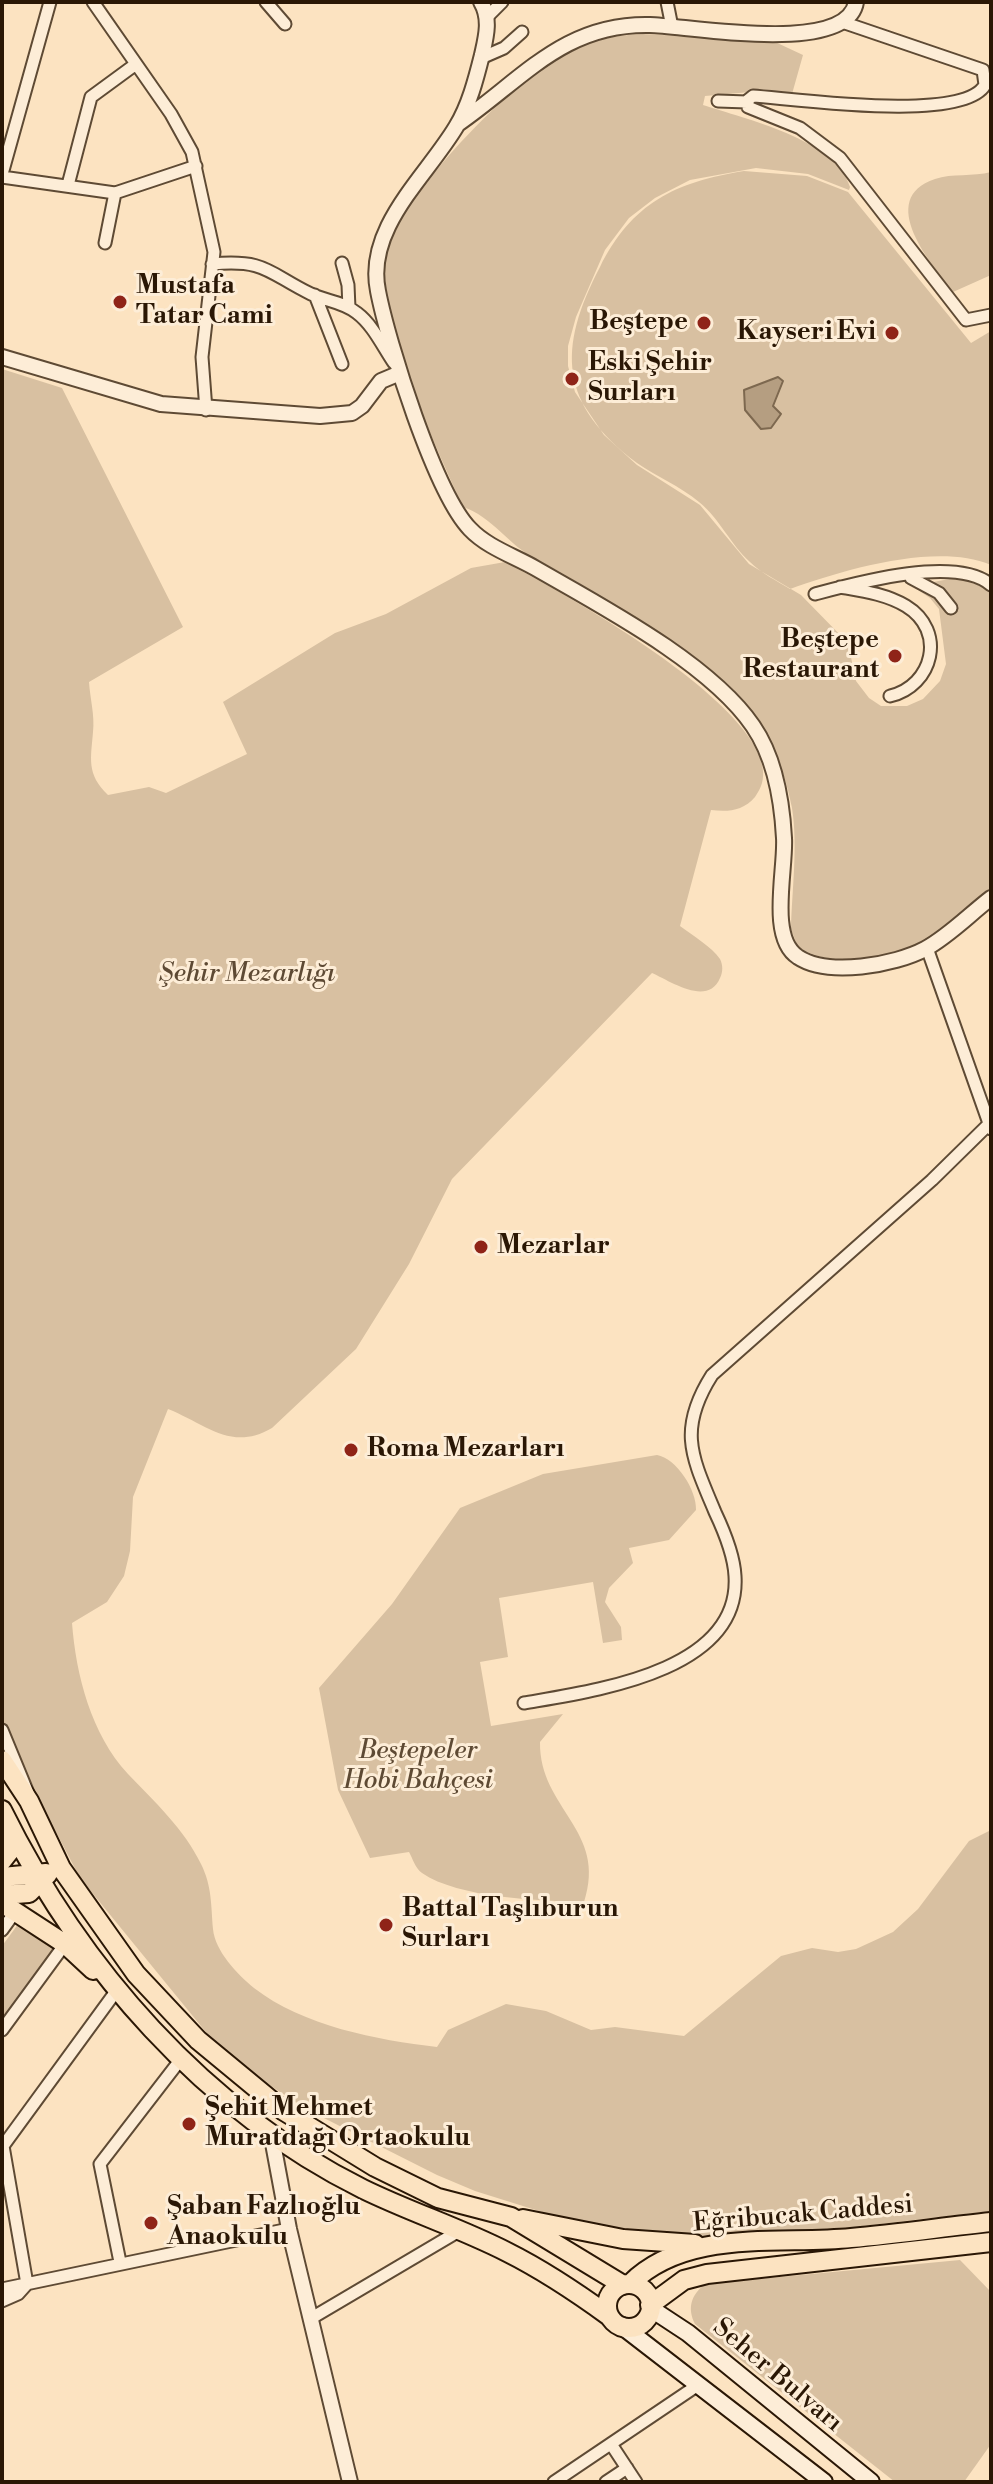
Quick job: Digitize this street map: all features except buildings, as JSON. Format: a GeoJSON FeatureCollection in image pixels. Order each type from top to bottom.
{"type":"FeatureCollection","features":[{"type":"Feature","properties":{"kind":"main road"},"geometry":{"type":"LineString","coordinates":[[2,1760],[29,1801],[45,1871],[29,1893],[2,1895]]}},
{"type":"Feature","properties":{"kind":"main road"},"geometry":{"type":"LineString","coordinates":[[2,1810],[12,1831],[45,1871],[117,1990]]}},
{"type":"Feature","properties":{"kind":"main road"},"geometry":{"type":"LineString","coordinates":[[2,1861],[13,1847],[12,1831]]}},
{"type":"Feature","properties":{"kind":"main road"},"geometry":{"type":"LineString","coordinates":[[2,1877],[45,1871],[69,1878],[136,1974],[198,2040],[284,2111],[375,2167],[438,2198],[511,2217],[623,2239],[710,2245]]}},
{"type":"Feature","properties":{"kind":"main road"},"geometry":{"type":"LineString","coordinates":[[8,1908],[65,1944],[117,1990],[181,2059],[272,2138],[362,2189],[459,2231],[559,2280],[616,2321],[642,2323],[650,2306],[644,2290],[626,2284],[511,2217]]}},
{"type":"Feature","properties":{"kind":"main road","name":"Eğribucak Caddesi"},"geometry":{"type":"LineString","coordinates":[[626,2284],[643,2270],[668,2258],[710,2245],[849,2238],[991,2222]]}},
{"type":"Feature","properties":{"kind":"main road","name":"Eğribucak Caddesi"},"geometry":{"type":"LineString","coordinates":[[650,2306],[684,2280],[707,2274],[991,2242]]}},
{"type":"Feature","properties":{"kind":"main road"},"geometry":{"type":"LineString","coordinates":[[616,2321],[609,2297],[626,2284]]}},
{"type":"Feature","properties":{"kind":"main road","name":"Seher Bulvarı"},"geometry":{"type":"LineString","coordinates":[[650,2306],[688,2333],[871,2482]]}},
{"type":"Feature","properties":{"kind":"main road","name":"Seher Bulvarı"},"geometry":{"type":"LineString","coordinates":[[616,2321],[824,2482]]}},
{"type":"Feature","properties":{"kind":"street"},"geometry":{"type":"LineString","coordinates":[[50,2],[2,175],[115,193],[196,166]]}},
{"type":"Feature","properties":{"kind":"street"},"geometry":{"type":"LineString","coordinates":[[93,2],[171,114],[196,166],[207,214],[212,264],[202,357],[206,410]]}},
{"type":"Feature","properties":{"kind":"street"},"geometry":{"type":"LineString","coordinates":[[266,2],[285,24]]}},
{"type":"Feature","properties":{"kind":"street"},"geometry":{"type":"LineString","coordinates":[[481,2],[487,17],[481,58],[458,124],[382,234],[376,261],[377,288],[400,373],[451,503],[467,527],[488,543],[637,628],[682,659],[753,725],[770,759],[781,800],[785,841],[781,920],[784,940],[790,951],[811,963],[840,967],[897,960],[927,948],[991,898]]}},
{"type":"Feature","properties":{"kind":"street"},"geometry":{"type":"LineString","coordinates":[[487,17],[502,2]]}},
{"type":"Feature","properties":{"kind":"street"},"geometry":{"type":"LineString","coordinates":[[667,2],[672,27]]}},
{"type":"Feature","properties":{"kind":"street"},"geometry":{"type":"LineString","coordinates":[[845,23],[853,14],[856,2]]}},
{"type":"Feature","properties":{"kind":"street"},"geometry":{"type":"LineString","coordinates":[[458,124],[557,47],[588,32],[620,26],[793,34],[845,23],[983,70],[989,80],[979,93],[948,104],[915,108],[753,96],[747,102],[718,101]]}},
{"type":"Feature","properties":{"kind":"street"},"geometry":{"type":"LineString","coordinates":[[481,58],[504,48],[522,32]]}},
{"type":"Feature","properties":{"kind":"street"},"geometry":{"type":"LineString","coordinates":[[68,185],[91,97],[136,64]]}},
{"type":"Feature","properties":{"kind":"street"},"geometry":{"type":"LineString","coordinates":[[747,102],[752,110],[800,128],[840,158],[966,320],[991,315]]}},
{"type":"Feature","properties":{"kind":"street"},"geometry":{"type":"LineString","coordinates":[[105,243],[115,193]]}},
{"type":"Feature","properties":{"kind":"street"},"geometry":{"type":"LineString","coordinates":[[212,264],[236,262],[260,266],[315,295],[349,308],[369,326],[400,373]]}},
{"type":"Feature","properties":{"kind":"street"},"geometry":{"type":"LineString","coordinates":[[342,263],[348,285],[349,308]]}},
{"type":"Feature","properties":{"kind":"street"},"geometry":{"type":"LineString","coordinates":[[315,295],[342,364]]}},
{"type":"Feature","properties":{"kind":"street"},"geometry":{"type":"LineString","coordinates":[[2,357],[161,404],[206,410],[341,416],[362,406],[381,381],[400,373]]}},
{"type":"Feature","properties":{"kind":"street"},"geometry":{"type":"LineString","coordinates":[[815,594],[877,577],[957,573],[971,574],[991,585]]}},
{"type":"Feature","properties":{"kind":"street"},"geometry":{"type":"LineString","coordinates":[[906,576],[939,593],[951,608]]}},
{"type":"Feature","properties":{"kind":"street"},"geometry":{"type":"LineString","coordinates":[[840,587],[875,593],[908,607],[929,634],[931,652],[923,673],[912,687],[890,696]]}},
{"type":"Feature","properties":{"kind":"street"},"geometry":{"type":"LineString","coordinates":[[524,1703],[598,1690],[647,1675],[693,1652],[715,1636],[726,1621],[732,1603],[735,1576],[730,1550],[697,1475],[690,1443],[692,1417],[699,1395],[712,1375],[732,1356],[990,1127],[927,948]]}},
{"type":"Feature","properties":{"kind":"street"},"geometry":{"type":"LineString","coordinates":[[2,1730],[26,1780],[29,1801]]}},
{"type":"Feature","properties":{"kind":"street"},"geometry":{"type":"LineString","coordinates":[[2,1930],[8,1908]]}},
{"type":"Feature","properties":{"kind":"street"},"geometry":{"type":"LineString","coordinates":[[2,2030],[65,1944]]}},
{"type":"Feature","properties":{"kind":"street"},"geometry":{"type":"LineString","coordinates":[[27,2284],[6,2182],[3,2146],[117,1990]]}},
{"type":"Feature","properties":{"kind":"street"},"geometry":{"type":"LineString","coordinates":[[120,2262],[100,2164],[181,2059]]}},
{"type":"Feature","properties":{"kind":"street"},"geometry":{"type":"LineString","coordinates":[[272,2138],[289,2229],[350,2482]]}},
{"type":"Feature","properties":{"kind":"street"},"geometry":{"type":"LineString","coordinates":[[2,2224],[16,2222]]}},
{"type":"Feature","properties":{"kind":"street"},"geometry":{"type":"LineString","coordinates":[[2,2289],[289,2229]]}},
{"type":"Feature","properties":{"kind":"street"},"geometry":{"type":"LineString","coordinates":[[310,2319],[459,2231]]}},
{"type":"Feature","properties":{"kind":"street"},"geometry":{"type":"LineString","coordinates":[[2,2301],[18,2294],[27,2284]]}},
{"type":"Feature","properties":{"kind":"street"},"geometry":{"type":"LineString","coordinates":[[554,2482],[698,2385]]}},
{"type":"Feature","properties":{"kind":"street"},"geometry":{"type":"LineString","coordinates":[[337,2437],[362,2482]]}},
{"type":"Feature","properties":{"kind":"street"},"geometry":{"type":"LineString","coordinates":[[611,2444],[636,2482]]}},
{"type":"Feature","properties":{"kind":"street"},"geometry":{"type":"LineString","coordinates":[[606,2482],[627,2468]]}},
{"type":"Feature","properties":{"kind":"green space"},"geometry":{"type":"Polygon","coordinates":[[[643,34],[773,41],[803,55],[792,94],[750,92],[705,96],[703,105],[764,124],[808,144],[841,170],[850,187],[849,190],[808,174],[756,168],[690,180],[655,198],[629,218],[605,250],[576,317],[568,346],[568,366],[575,392],[604,435],[637,465],[700,505],[749,564],[801,595],[848,643],[856,681],[869,698],[881,706],[907,706],[923,699],[940,681],[946,664],[939,609],[930,598],[912,586],[960,577],[991,591],[991,890],[926,938],[889,954],[838,959],[822,957],[797,945],[791,929],[795,853],[792,808],[784,775],[755,719],[736,696],[689,654],[611,602],[526,553],[483,517],[463,507],[415,394],[394,332],[385,277],[386,259],[395,230],[427,182],[503,100],[555,58],[594,41],[643,34]]]}},
{"type":"Feature","properties":{"kind":"green space"},"geometry":{"type":"Polygon","coordinates":[[[744,171],[807,176],[848,192],[971,343],[991,331],[991,565],[944,556],[917,557],[863,567],[790,589],[750,562],[699,502],[637,463],[611,441],[592,419],[580,397],[573,374],[572,349],[586,297],[613,245],[641,211],[658,199],[697,182],[744,171]]]}},
{"type":"Feature","properties":{"kind":"green space"},"geometry":{"type":"Polygon","coordinates":[[[991,172],[991,275],[953,292],[922,250],[909,216],[910,201],[918,188],[935,179],[991,172]]]}},
{"type":"Feature","properties":{"kind":"green space","name":"Şehir Mezarlığı"},"geometry":{"type":"Polygon","coordinates":[[[2,369],[62,388],[183,627],[89,682],[93,773],[108,795],[149,787],[166,793],[247,754],[223,702],[335,633],[386,614],[471,568],[505,562],[620,629],[670,663],[714,699],[747,735],[763,768],[755,797],[750,802],[735,810],[711,810],[680,926],[720,959],[722,973],[714,986],[707,991],[688,989],[652,973],[452,1179],[409,1264],[356,1349],[272,1428],[257,1435],[231,1436],[168,1409],[133,1497],[130,1551],[124,1576],[107,1602],[72,1623],[82,1683],[104,1741],[194,1851],[207,1880],[218,1946],[247,1982],[273,2001],[318,2022],[366,2035],[437,2047],[448,2030],[506,2004],[546,2011],[591,2030],[615,2027],[684,2036],[781,1956],[812,1948],[838,1952],[856,1949],[893,1932],[918,1909],[969,1841],[991,1830],[991,2211],[743,2240],[627,2231],[558,2217],[475,2191],[304,2108],[250,2072],[214,2042],[80,1878],[2,1729],[2,369]]]}},
{"type":"Feature","properties":{"kind":"green space","name":"Beştepeler Hobi Bahçesi"},"geometry":{"type":"Polygon","coordinates":[[[657,1455],[671,1462],[684,1476],[693,1493],[696,1510],[669,1540],[629,1548],[633,1563],[609,1588],[605,1602],[621,1627],[622,1640],[603,1643],[593,1582],[499,1598],[508,1657],[480,1662],[491,1726],[563,1714],[540,1742],[550,1785],[580,1837],[587,1856],[589,1877],[584,1902],[500,1896],[456,1888],[422,1873],[409,1852],[370,1858],[338,1790],[319,1688],[392,1604],[460,1508],[543,1474],[657,1455]]]}},
{"type":"Feature","properties":{"kind":"green space"},"geometry":{"type":"Polygon","coordinates":[[[27,1912],[62,1938],[2,2020],[2,1946],[27,1912]]]}},
{"type":"Feature","properties":{"kind":"green space"},"geometry":{"type":"Polygon","coordinates":[[[960,2260],[991,2292],[991,2444],[964,2482],[895,2482],[695,2324],[691,2313],[694,2297],[705,2284],[960,2260]]]}},
{"type":"Feature","properties":{"kind":"shaded area"},"geometry":{"type":"Polygon","coordinates":[[[778,377],[783,381],[773,406],[781,414],[771,428],[761,429],[745,410],[744,390],[778,377]]]}},
{"type":"Feature","properties":{"kind":"place","name":"Mustafa Tatar Cami"},"geometry":{"type":"Point","coordinates":[120,302]}},
{"type":"Feature","properties":{"kind":"place","name":"Beştepe"},"geometry":{"type":"Point","coordinates":[704,323]}},
{"type":"Feature","properties":{"kind":"place","name":"Kayseri Evi"},"geometry":{"type":"Point","coordinates":[892,333]}},
{"type":"Feature","properties":{"kind":"place","name":"Eski Şehir Surları"},"geometry":{"type":"Point","coordinates":[572,379]}},
{"type":"Feature","properties":{"kind":"place","name":"Beştepe Restaurant"},"geometry":{"type":"Point","coordinates":[895,656]}},
{"type":"Feature","properties":{"kind":"place","name":"Mezarlar"},"geometry":{"type":"Point","coordinates":[481,1247]}},
{"type":"Feature","properties":{"kind":"place","name":"Roma Mezarları"},"geometry":{"type":"Point","coordinates":[351,1450]}},
{"type":"Feature","properties":{"kind":"place","name":"Battal Taşlıburun Surları"},"geometry":{"type":"Point","coordinates":[386,1925]}},
{"type":"Feature","properties":{"kind":"place","name":"Şehit Mehmet Muratdağı Ortaokulu"},"geometry":{"type":"Point","coordinates":[189,2124]}},
{"type":"Feature","properties":{"kind":"place","name":"Şaban Fazlıoğlu Anaokulu"},"geometry":{"type":"Point","coordinates":[151,2223]}}]}
